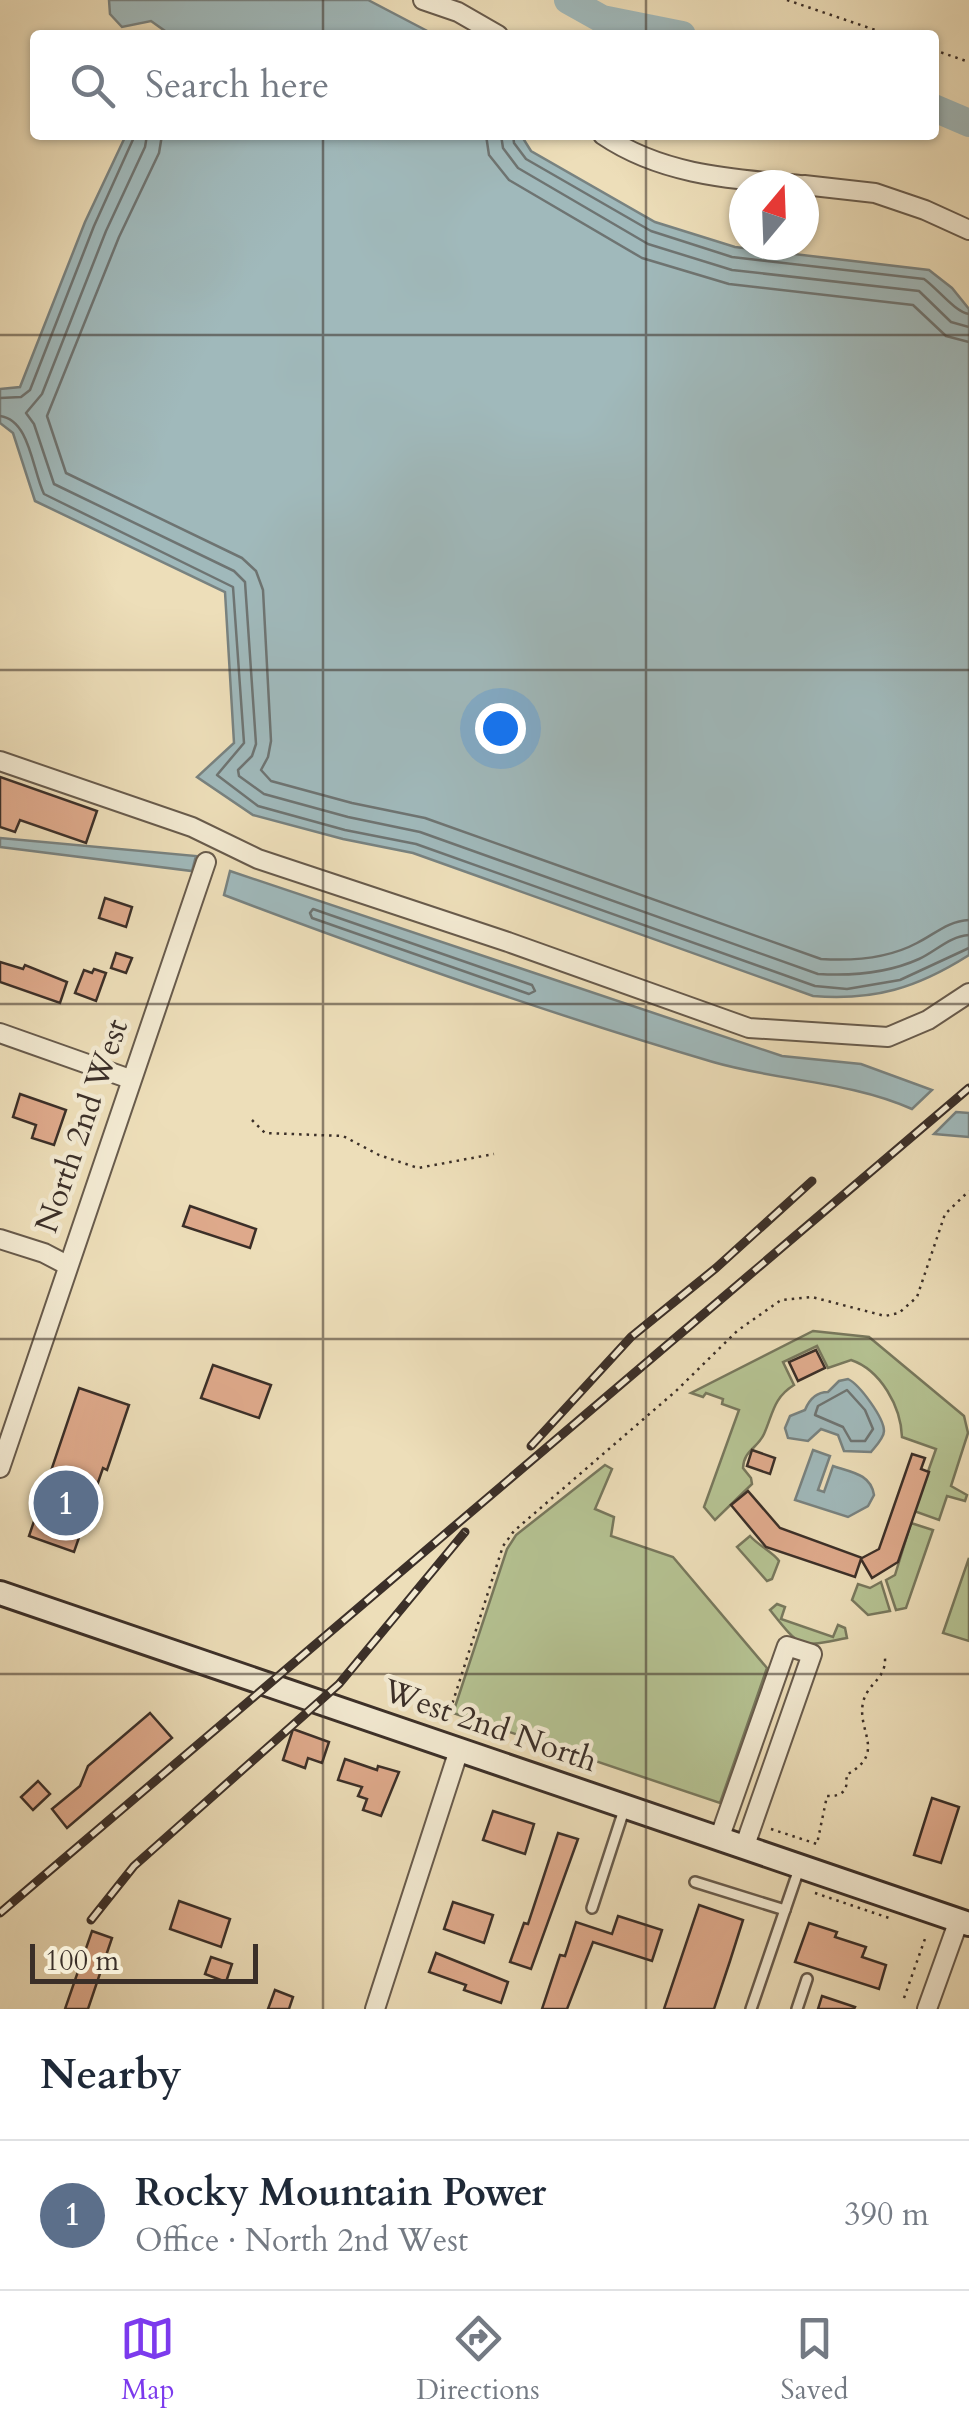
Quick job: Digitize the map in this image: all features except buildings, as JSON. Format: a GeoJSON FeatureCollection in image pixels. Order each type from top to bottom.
{"type":"FeatureCollection","features":[{"type":"Feature","properties":{"kind":"street"},"geometry":{"type":"LineString","coordinates":[[423,0],[458,12],[489,30]]}},
{"type":"Feature","properties":{"kind":"street"},"geometry":{"type":"LineString","coordinates":[[613,140],[660,164],[729,178]]}},
{"type":"Feature","properties":{"kind":"street"},"geometry":{"type":"LineString","coordinates":[[819,187],[874,193],[969,230]]}},
{"type":"Feature","properties":{"kind":"street"},"geometry":{"type":"LineString","coordinates":[[0,761],[192,827],[258,858],[749,1028],[888,1036],[928,1020],[969,993]]}},
{"type":"Feature","properties":{"kind":"street","name":"North 2nd West"},"geometry":{"type":"LineString","coordinates":[[0,1468],[206,862]]}},
{"type":"Feature","properties":{"kind":"street"},"geometry":{"type":"LineString","coordinates":[[0,1033],[130,1079]]}},
{"type":"Feature","properties":{"kind":"street"},"geometry":{"type":"LineString","coordinates":[[0,1239],[44,1253],[66,1265]]}},
{"type":"Feature","properties":{"kind":"street","name":"West 2nd North"},"geometry":{"type":"LineString","coordinates":[[0,1594],[964,1922]]}},
{"type":"Feature","properties":{"kind":"street"},"geometry":{"type":"LineString","coordinates":[[718,1839],[786,1646],[812,1654],[744,1848]]}},
{"type":"Feature","properties":{"kind":"street"},"geometry":{"type":"LineString","coordinates":[[374,2009],[459,1750]]}},
{"type":"Feature","properties":{"kind":"street"},"geometry":{"type":"LineString","coordinates":[[927,2009],[964,1922]]}},
{"type":"Feature","properties":{"kind":"lane"},"geometry":{"type":"LineString","coordinates":[[592,1908],[625,1807]]}},
{"type":"Feature","properties":{"kind":"lane"},"geometry":{"type":"LineString","coordinates":[[752,2009],[800,1867]]}},
{"type":"Feature","properties":{"kind":"lane"},"geometry":{"type":"LineString","coordinates":[[695,1882],[785,1910]]}},
{"type":"Feature","properties":{"kind":"lane"},"geometry":{"type":"LineString","coordinates":[[797,2009],[807,1979]]}},
{"type":"Feature","properties":{"kind":"path"},"geometry":{"type":"LineString","coordinates":[[786,0],[875,30]]}},
{"type":"Feature","properties":{"kind":"path"},"geometry":{"type":"LineString","coordinates":[[939,52],[969,62]]}},
{"type":"Feature","properties":{"kind":"path"},"geometry":{"type":"LineString","coordinates":[[252,1120],[265,1133],[343,1136],[379,1155],[418,1168],[494,1154]]}},
{"type":"Feature","properties":{"kind":"path"},"geometry":{"type":"LineString","coordinates":[[448,1716],[504,1546],[514,1531],[676,1390],[736,1332],[781,1300],[812,1296],[885,1316],[899,1313],[917,1297],[945,1214],[969,1190]]}},
{"type":"Feature","properties":{"kind":"path"},"geometry":{"type":"LineString","coordinates":[[763,1826],[817,1844],[827,1796],[844,1792],[846,1776],[866,1758],[869,1737],[862,1704],[883,1675],[885,1658]]}},
{"type":"Feature","properties":{"kind":"path"},"geometry":{"type":"LineString","coordinates":[[815,1894],[908,1924]]}},
{"type":"Feature","properties":{"kind":"path"},"geometry":{"type":"LineString","coordinates":[[904,1998],[926,1936]]}},
{"type":"Feature","properties":{"kind":"green space"},"geometry":{"type":"Polygon","coordinates":[[[813,1331],[869,1337],[964,1416],[968,1433],[951,1486],[967,1495],[965,1501],[947,1496],[939,1520],[914,1511],[936,1449],[902,1437],[893,1402],[871,1372],[851,1360],[828,1368],[817,1346],[783,1362],[794,1385],[778,1401],[764,1434],[746,1457],[743,1468],[752,1484],[715,1520],[704,1507],[739,1410],[722,1404],[723,1399],[691,1393],[813,1331]]]}},
{"type":"Feature","properties":{"kind":"green space"},"geometry":{"type":"Polygon","coordinates":[[[605,1465],[612,1469],[595,1509],[614,1517],[611,1536],[673,1557],[767,1668],[720,1803],[453,1713],[507,1549],[516,1535],[605,1465]]]}},
{"type":"Feature","properties":{"kind":"green space"},"geometry":{"type":"Polygon","coordinates":[[[911,1523],[933,1530],[906,1608],[896,1610],[886,1580],[895,1575],[911,1523]]]}},
{"type":"Feature","properties":{"kind":"green space"},"geometry":{"type":"Polygon","coordinates":[[[750,1536],[779,1561],[772,1579],[767,1581],[737,1547],[750,1536]]]}},
{"type":"Feature","properties":{"kind":"green space"},"geometry":{"type":"Polygon","coordinates":[[[969,1558],[969,1641],[943,1633],[969,1558]]]}},
{"type":"Feature","properties":{"kind":"green space"},"geometry":{"type":"Polygon","coordinates":[[[881,1582],[890,1611],[868,1615],[852,1600],[858,1584],[870,1588],[881,1582]]]}},
{"type":"Feature","properties":{"kind":"green space"},"geometry":{"type":"Polygon","coordinates":[[[777,1604],[785,1607],[781,1619],[833,1637],[838,1625],[845,1628],[847,1638],[802,1642],[770,1610],[777,1604]]]}},
{"type":"Feature","properties":{"kind":"water"},"geometry":{"type":"Polygon","coordinates":[[[109,0],[368,0],[425,30],[164,30],[151,21],[122,27],[110,14],[109,0]]]}},
{"type":"Feature","properties":{"kind":"water"},"geometry":{"type":"Polygon","coordinates":[[[124,140],[524,140],[531,151],[655,222],[729,245],[729,260],[819,260],[819,257],[929,270],[952,288],[969,309],[969,955],[894,990],[856,996],[813,996],[413,853],[253,815],[197,777],[234,743],[225,592],[35,501],[13,433],[0,423],[0,389],[20,387],[85,222],[124,140]]]}},
{"type":"Feature","properties":{"kind":"water"},"geometry":{"type":"Polygon","coordinates":[[[0,838],[196,856],[192,871],[0,847],[0,838]]]}},
{"type":"Feature","properties":{"kind":"water"},"geometry":{"type":"Polygon","coordinates":[[[230,871],[782,1056],[861,1064],[932,1090],[912,1109],[863,1093],[738,1068],[651,1043],[467,983],[224,895],[230,871]]]}},
{"type":"Feature","properties":{"kind":"water"},"geometry":{"type":"Polygon","coordinates":[[[956,1112],[969,1113],[969,1137],[934,1134],[956,1112]]]}},
{"type":"Feature","properties":{"kind":"water"},"geometry":{"type":"Polygon","coordinates":[[[848,1379],[870,1402],[883,1425],[883,1437],[871,1452],[844,1451],[838,1435],[821,1429],[808,1441],[788,1438],[785,1428],[790,1416],[805,1410],[817,1395],[848,1379]]]}},
{"type":"Feature","properties":{"kind":"water"},"geometry":{"type":"Polygon","coordinates":[[[813,1450],[830,1456],[818,1490],[824,1492],[833,1466],[847,1470],[869,1482],[874,1495],[868,1506],[848,1517],[795,1500],[813,1450]]]}},
{"type":"Feature","properties":{"kind":"waterway"},"geometry":{"type":"LineString","coordinates":[[568,0],[602,19],[657,30]]}},
{"type":"Feature","properties":{"kind":"waterway"},"geometry":{"type":"LineString","coordinates":[[939,110],[969,123]]}},
{"type":"Feature","properties":{"kind":"railway"},"geometry":{"type":"LineString","coordinates":[[0,1913],[969,1088]]}},
{"type":"Feature","properties":{"kind":"railway"},"geometry":{"type":"LineString","coordinates":[[531,1446],[631,1337],[716,1268],[812,1181]]}},
{"type":"Feature","properties":{"kind":"railway"},"geometry":{"type":"LineString","coordinates":[[91,1920],[134,1866],[339,1684],[465,1532]]}},
{"type":"Feature","properties":{"kind":"place","name":"Rocky Mountain Power"},"geometry":{"type":"Point","coordinates":[66,1503]}}]}
